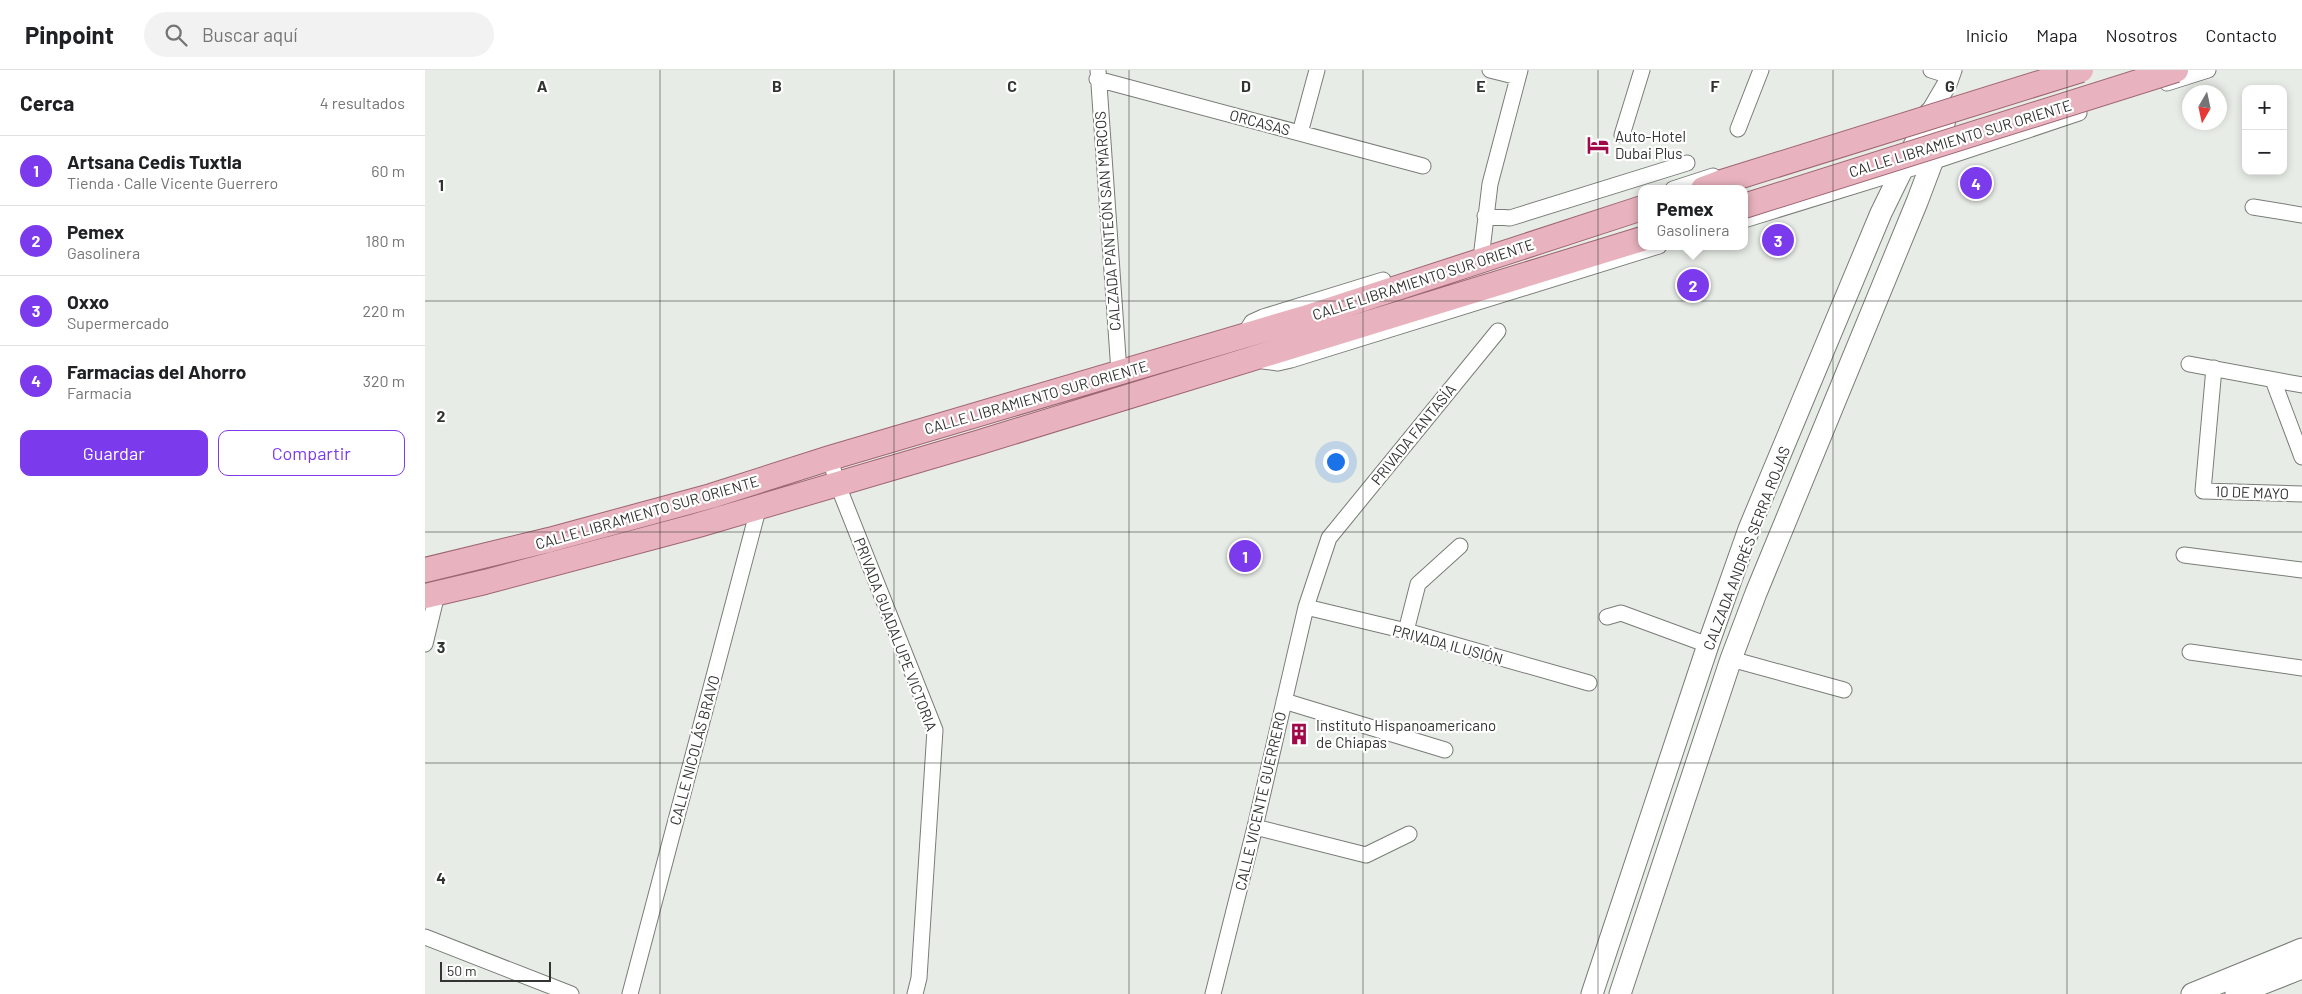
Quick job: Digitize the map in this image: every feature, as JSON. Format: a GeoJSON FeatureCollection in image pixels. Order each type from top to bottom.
{"type":"FeatureCollection","features":[{"type":"Feature","properties":{"kind":"main road","name":"CALLE LIBRAMIENTO SUR ORIENTE"},"geometry":{"type":"LineString","coordinates":[[1716,185],[2081,70]]}},
{"type":"Feature","properties":{"kind":"main road","name":"CALLE LIBRAMIENTO SUR ORIENTE"},"geometry":{"type":"LineString","coordinates":[[1748,205],[2176,70]]}},
{"type":"Feature","properties":{"kind":"main road","name":"CALZADA ANDRÉS SERRA ROJAS"},"geometry":{"type":"LineString","coordinates":[[1620,994],[1731,659],[1756,593],[1932,162],[1944,95]]}},
{"type":"Feature","properties":{"kind":"main road","name":"CALZADA ANDRÉS SERRA ROJAS"},"geometry":{"type":"LineString","coordinates":[[1592,994],[1708,646],[1753,520],[1881,213],[1901,172],[1944,95]]}},
{"type":"Feature","properties":{"kind":"main road","name":"CALLE LIBRAMIENTO SUR ORIENTE"},"geometry":{"type":"LineString","coordinates":[[431,595],[695,526],[977,443],[1250,347],[1311,316],[1638,209]]}},
{"type":"Feature","properties":{"kind":"main road","name":"CALLE LIBRAMIENTO SUR ORIENTE"},"geometry":{"type":"LineString","coordinates":[[425,570],[549,540],[711,496],[830,458],[1119,372],[1250,347],[1317,340],[1638,240]]}},
{"type":"Feature","properties":{"kind":"main road"},"geometry":{"type":"LineString","coordinates":[[1730,582],[1756,593]]}},
{"type":"Feature","properties":{"kind":"main road"},"geometry":{"type":"LineString","coordinates":[[2197,993],[2302,949]]}},
{"type":"Feature","properties":{"kind":"main road"},"geometry":{"type":"LineString","coordinates":[[2236,994],[2302,968]]}},
{"type":"Feature","properties":{"kind":"street"},"geometry":{"type":"LineString","coordinates":[[1300,133],[1317,70]]}},
{"type":"Feature","properties":{"kind":"street"},"geometry":{"type":"LineString","coordinates":[[1482,250],[1490,184],[1519,74],[1490,70]]}},
{"type":"Feature","properties":{"kind":"street"},"geometry":{"type":"LineString","coordinates":[[1622,135],[1642,70]]}},
{"type":"Feature","properties":{"kind":"street"},"geometry":{"type":"LineString","coordinates":[[1738,128],[1761,70]]}},
{"type":"Feature","properties":{"kind":"street"},"geometry":{"type":"LineString","coordinates":[[1931,70],[1944,95]]}},
{"type":"Feature","properties":{"kind":"street"},"geometry":{"type":"LineString","coordinates":[[1685,185],[1944,95],[2046,70]]}},
{"type":"Feature","properties":{"kind":"street"},"geometry":{"type":"LineString","coordinates":[[1748,219],[1932,162],[2208,70]]}},
{"type":"Feature","properties":{"kind":"street","name":"ORCASAS"},"geometry":{"type":"LineString","coordinates":[[1097,74],[1300,133],[1423,166]]}},
{"type":"Feature","properties":{"kind":"street","name":"CALZADA PANTEÓN SAN MARCOS"},"geometry":{"type":"LineString","coordinates":[[1097,74],[1119,372]]}},
{"type":"Feature","properties":{"kind":"street"},"geometry":{"type":"LineString","coordinates":[[1485,216],[1510,218],[1687,163]]}},
{"type":"Feature","properties":{"kind":"street"},"geometry":{"type":"LineString","coordinates":[[1638,200],[1263,317],[1252,322],[1248,327],[1250,347],[1268,362],[1291,360],[1646,250]]}},
{"type":"Feature","properties":{"kind":"street"},"geometry":{"type":"LineString","coordinates":[[2253,207],[2302,215]]}},
{"type":"Feature","properties":{"kind":"street","name":"PRIVADA FANTASÍA"},"geometry":{"type":"LineString","coordinates":[[1329,538],[1497,330]]}},
{"type":"Feature","properties":{"kind":"street"},"geometry":{"type":"LineString","coordinates":[[2189,364],[2302,385]]}},
{"type":"Feature","properties":{"kind":"street","name":"10 DE MAYO"},"geometry":{"type":"LineString","coordinates":[[2215,368],[2203,491],[2302,494]]}},
{"type":"Feature","properties":{"kind":"street"},"geometry":{"type":"LineString","coordinates":[[2273,380],[2302,457]]}},
{"type":"Feature","properties":{"kind":"street","name":"PRIVADA GUADALUPE VICTORIA"},"geometry":{"type":"LineString","coordinates":[[830,458],[837,483],[935,730],[919,969],[915,994]]}},
{"type":"Feature","properties":{"kind":"street","name":"CALLE NICOLÁS BRAVO"},"geometry":{"type":"LineString","coordinates":[[630,994],[759,506]]}},
{"type":"Feature","properties":{"kind":"street","name":"CALLE VICENTE GUERRERO"},"geometry":{"type":"LineString","coordinates":[[1213,994],[1255,827],[1306,607],[1329,538]]}},
{"type":"Feature","properties":{"kind":"street"},"geometry":{"type":"LineString","coordinates":[[1406,631],[1418,584],[1460,546]]}},
{"type":"Feature","properties":{"kind":"street"},"geometry":{"type":"LineString","coordinates":[[2184,555],[2302,570]]}},
{"type":"Feature","properties":{"kind":"street"},"geometry":{"type":"LineString","coordinates":[[425,644],[431,595]]}},
{"type":"Feature","properties":{"kind":"street","name":"PRIVADA ILUSIÓN"},"geometry":{"type":"LineString","coordinates":[[1306,607],[1406,631],[1589,683]]}},
{"type":"Feature","properties":{"kind":"street"},"geometry":{"type":"LineString","coordinates":[[1607,617],[1621,613],[1708,646]]}},
{"type":"Feature","properties":{"kind":"street"},"geometry":{"type":"LineString","coordinates":[[2190,652],[2302,668]]}},
{"type":"Feature","properties":{"kind":"street"},"geometry":{"type":"LineString","coordinates":[[1731,659],[1843,690]]}},
{"type":"Feature","properties":{"kind":"street"},"geometry":{"type":"LineString","coordinates":[[1284,701],[1445,750]]}},
{"type":"Feature","properties":{"kind":"street"},"geometry":{"type":"LineString","coordinates":[[1255,827],[1366,855],[1409,834]]}},
{"type":"Feature","properties":{"kind":"street"},"geometry":{"type":"LineString","coordinates":[[425,937],[571,994]]}},
{"type":"Feature","properties":{"kind":"place","name":"Auto-Hotel Dubai Plus"},"geometry":{"type":"Point","coordinates":[1598,145]}},
{"type":"Feature","properties":{"kind":"place","name":"Farmacias del Ahorro"},"geometry":{"type":"Point","coordinates":[1976,183]}},
{"type":"Feature","properties":{"kind":"place","name":"Oxxo"},"geometry":{"type":"Point","coordinates":[1778,240]}},
{"type":"Feature","properties":{"kind":"place","name":"Pemex"},"geometry":{"type":"Point","coordinates":[1693,285]}},
{"type":"Feature","properties":{"kind":"place","name":"Artsana Cedis Tuxtla"},"geometry":{"type":"Point","coordinates":[1245,556]}},
{"type":"Feature","properties":{"kind":"place","name":"Instituto Hispanoamericano de Chiapas"},"geometry":{"type":"Point","coordinates":[1299,734]}}]}
